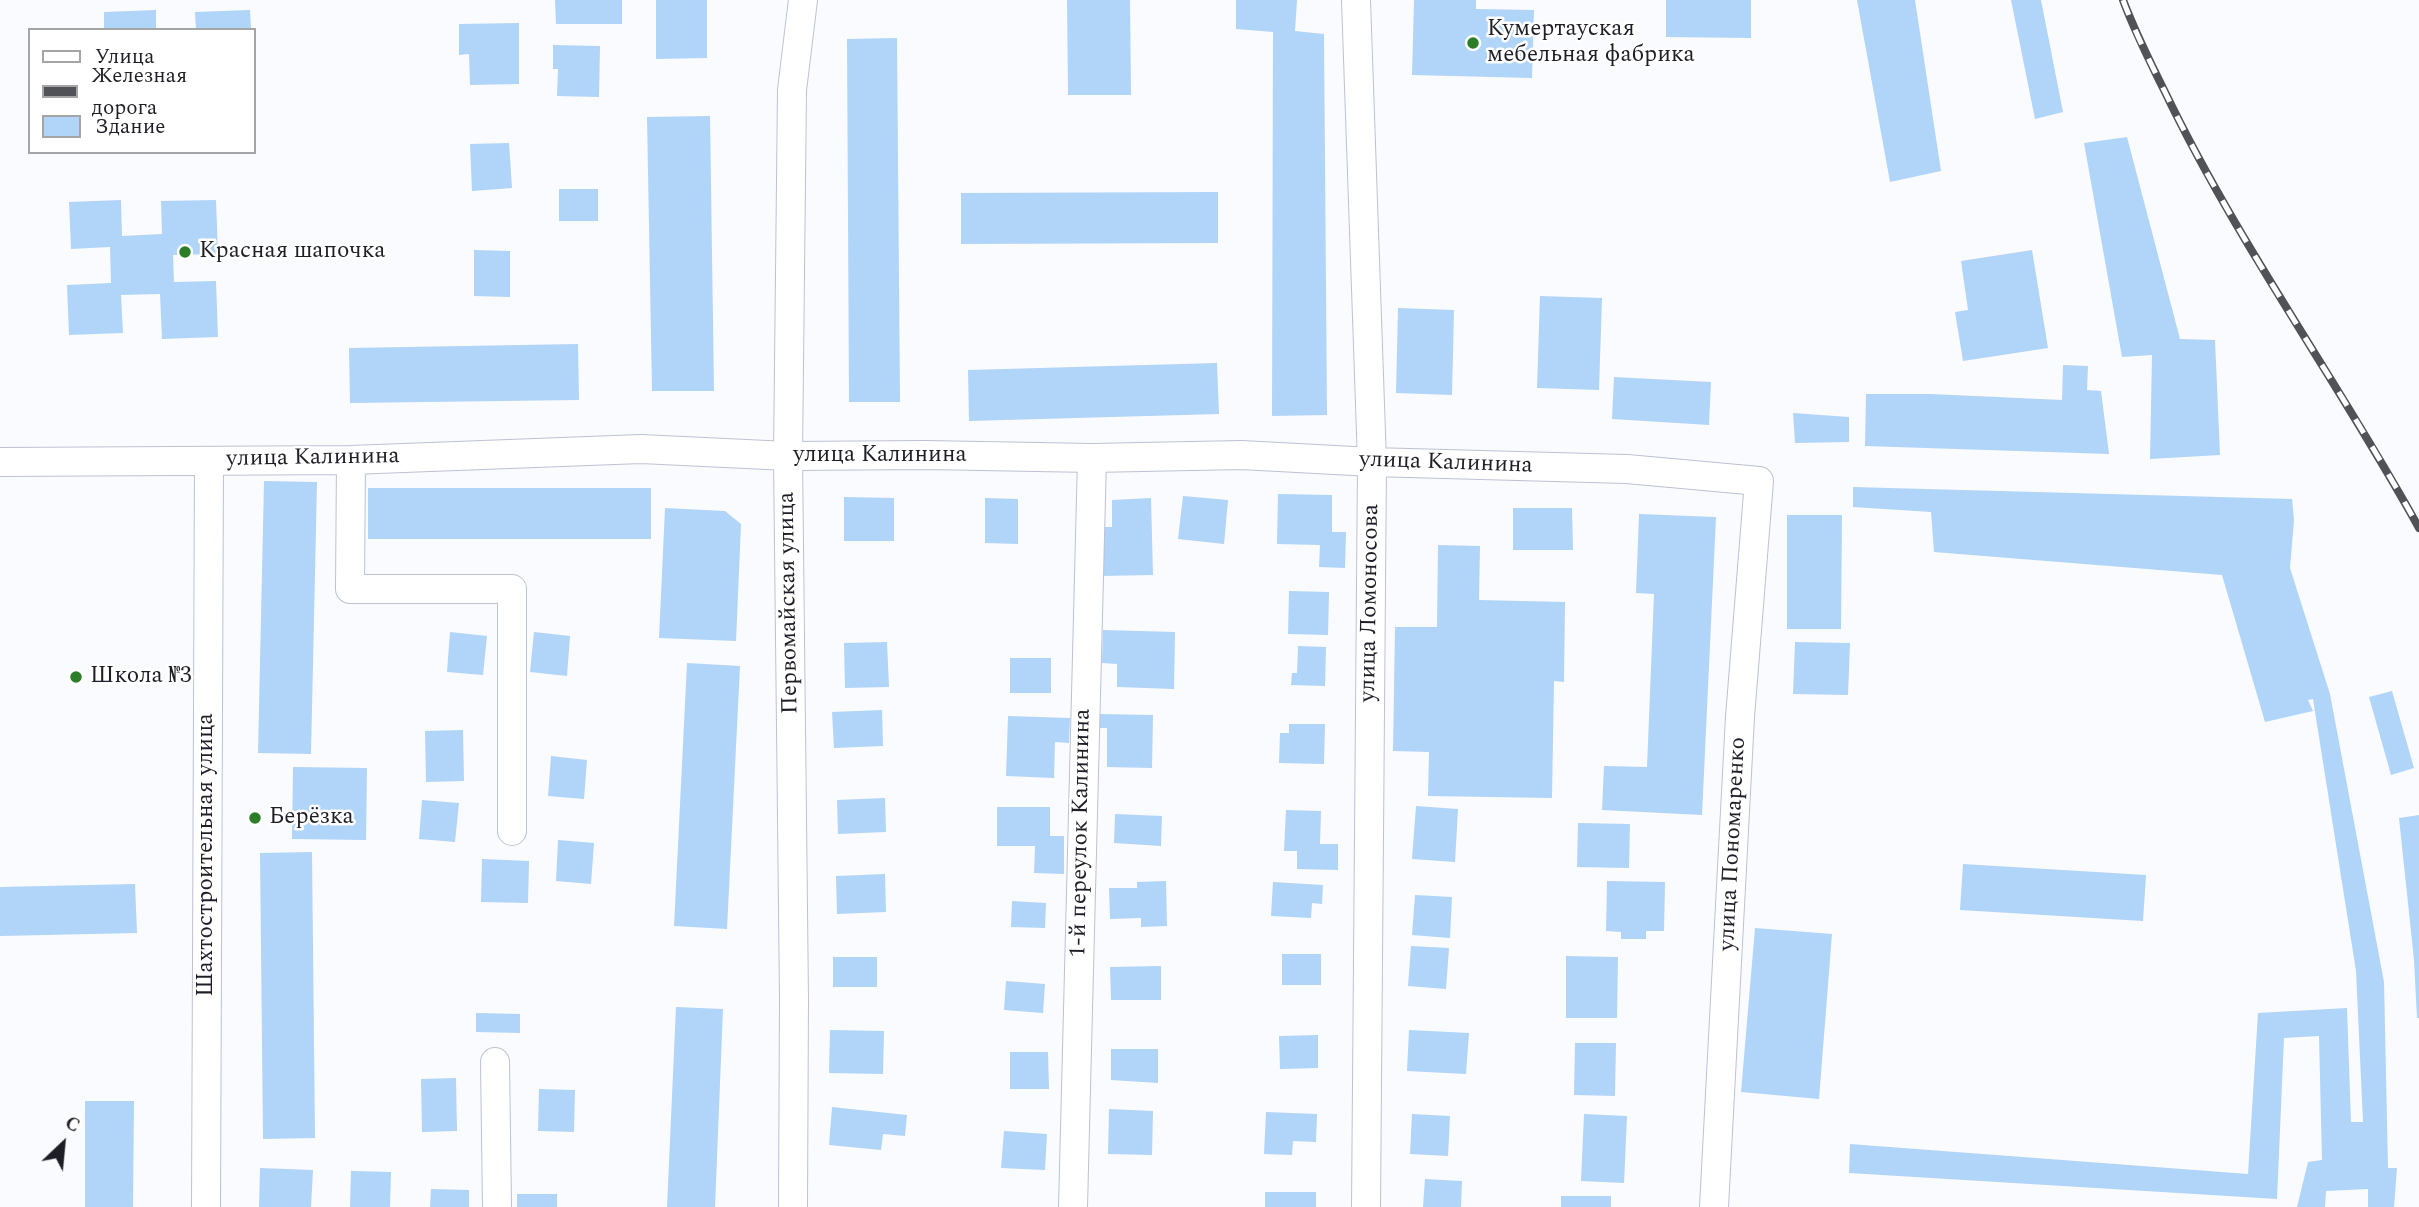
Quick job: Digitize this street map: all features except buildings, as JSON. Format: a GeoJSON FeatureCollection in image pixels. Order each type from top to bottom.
{"type":"FeatureCollection","features":[{"type":"Feature","properties":{"kind":"street","name":"Первомайская улица"},"geometry":{"type":"LineString","coordinates":[[793,1207],[794,985],[788,457],[792,90],[803,0]]}},
{"type":"Feature","properties":{"kind":"street","name":"улица Ломоносова"},"geometry":{"type":"LineString","coordinates":[[1356,0],[1372,462],[1366,1207]]}},
{"type":"Feature","properties":{"kind":"street","name":"улица Калинина"},"geometry":{"type":"LineString","coordinates":[[0,463],[351,460],[641,449],[788,457],[926,455],[1092,458],[1241,455],[1372,462],[1627,469],[1759,481]]}},
{"type":"Feature","properties":{"kind":"street","name":"1-й переулок Калинина"},"geometry":{"type":"LineString","coordinates":[[1073,1207],[1092,458]]}},
{"type":"Feature","properties":{"kind":"street"},"geometry":{"type":"LineString","coordinates":[[351,460],[350,589],[512,589],[512,831]]}},
{"type":"Feature","properties":{"kind":"street","name":"Шахтостроительная улица"},"geometry":{"type":"LineString","coordinates":[[206,1207],[209,461]]}},
{"type":"Feature","properties":{"kind":"street","name":"улица Пономаренко"},"geometry":{"type":"LineString","coordinates":[[1714,1207],[1740,717],[1759,481]]}},
{"type":"Feature","properties":{"kind":"street"},"geometry":{"type":"LineString","coordinates":[[495,1062],[497,1207]]}},
{"type":"Feature","properties":{"kind":"railway"},"geometry":{"type":"LineString","coordinates":[[2123,0],[2159,81],[2224,204],[2419,528]]}},
{"type":"Feature","properties":{"kind":"place","name":"Кумертауская мебельная фабрика"},"geometry":{"type":"Point","coordinates":[1473,43]}},
{"type":"Feature","properties":{"kind":"place","name":"Красная шапочка"},"geometry":{"type":"Point","coordinates":[185,252]}},
{"type":"Feature","properties":{"kind":"place","name":"Школа №3"},"geometry":{"type":"Point","coordinates":[76,677]}},
{"type":"Feature","properties":{"kind":"place","name":"Берёзка"},"geometry":{"type":"Point","coordinates":[255,818]}}]}
